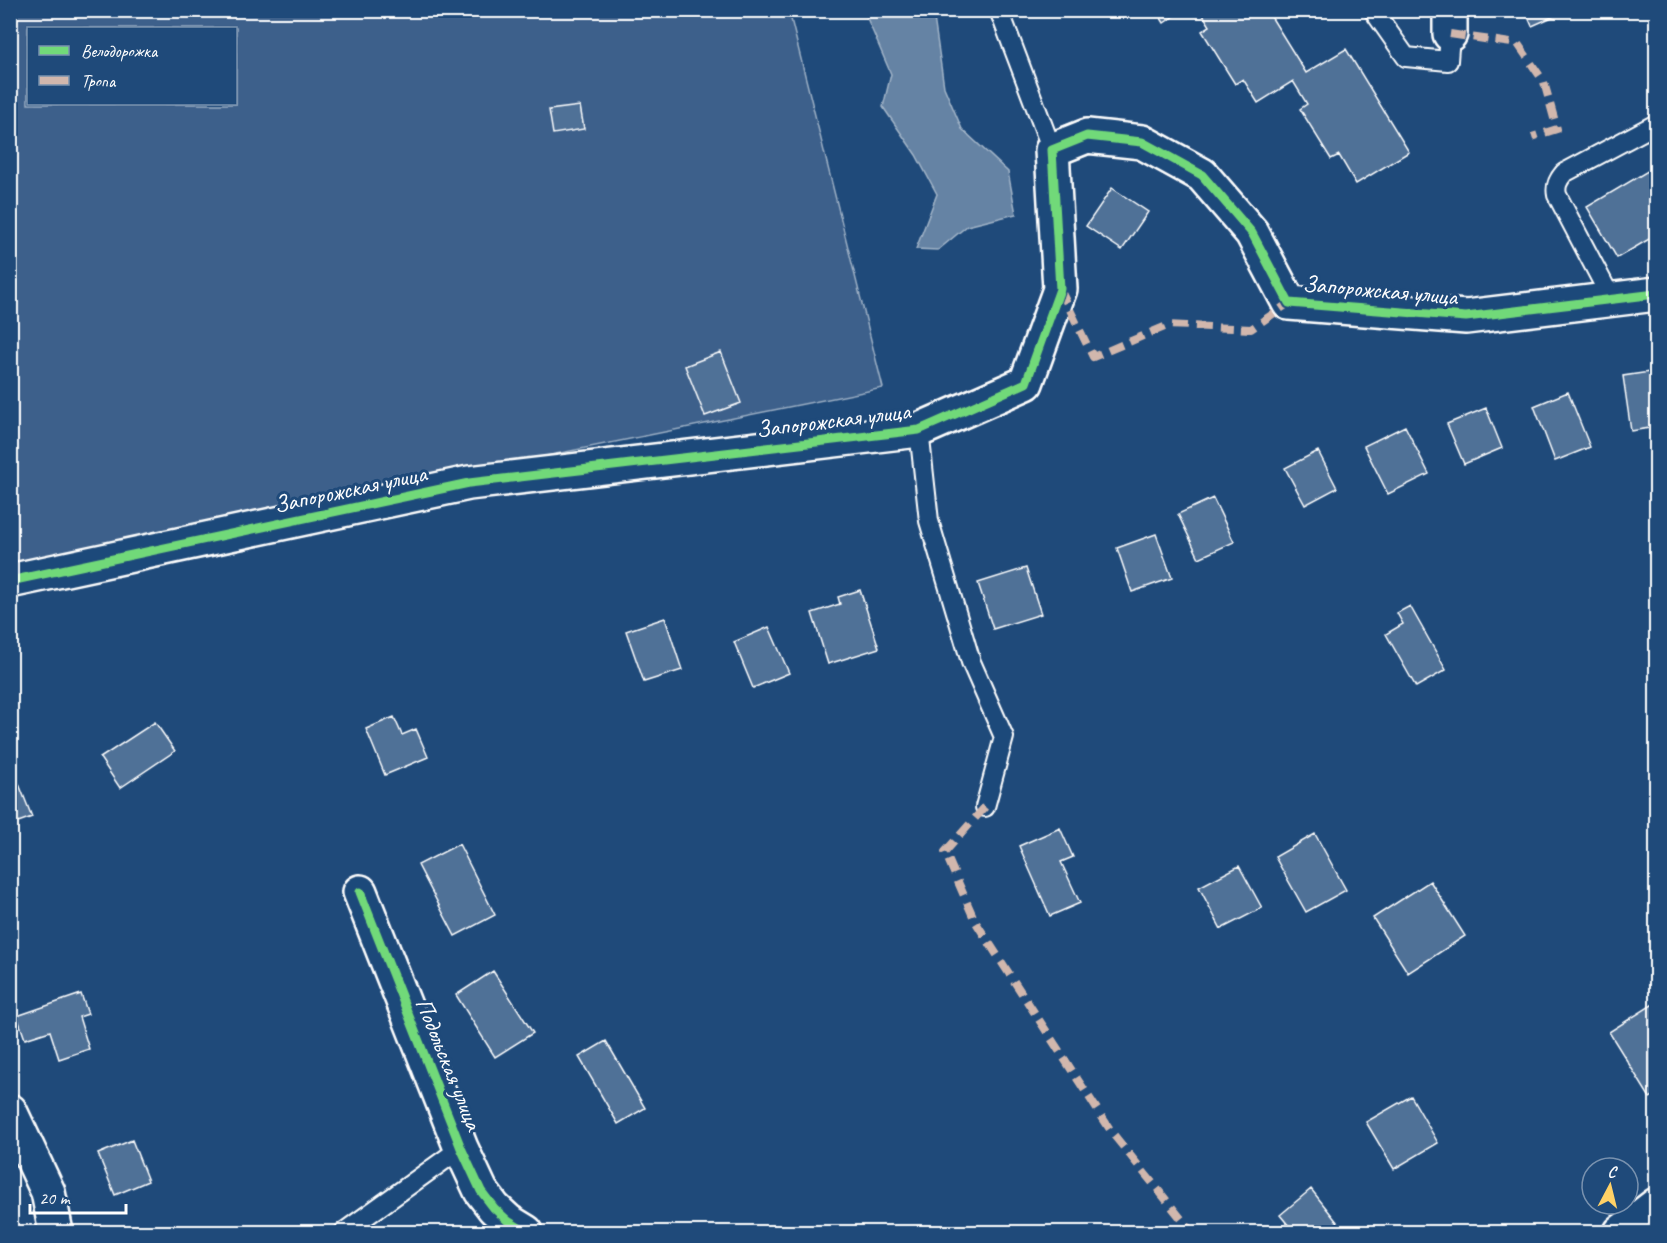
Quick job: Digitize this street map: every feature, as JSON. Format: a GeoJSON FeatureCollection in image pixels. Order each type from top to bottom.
{"type":"FeatureCollection","features":[{"type":"Feature","properties":{"kind":"street","name":"Запорожская улица"},"geometry":{"type":"LineString","coordinates":[[10,581],[469,483],[919,430],[1026,383],[1060,289],[1052,150],[1087,136],[1142,142],[1202,175],[1252,233],[1289,303],[1466,317],[1656,294]]}},
{"type":"Feature","properties":{"kind":"street","name":"Подольская улица"},"geometry":{"type":"LineString","coordinates":[[360,892],[461,1148],[481,1191],[494,1208],[526,1233]]}},
{"type":"Feature","properties":{"kind":"street"},"geometry":{"type":"LineString","coordinates":[[10,1111],[48,1192],[56,1233]]}},
{"type":"Feature","properties":{"kind":"street"},"geometry":{"type":"LineString","coordinates":[[1621,1233],[1656,1205]]}},
{"type":"Feature","properties":{"kind":"lane"},"geometry":{"type":"LineString","coordinates":[[999,10],[1052,150]]}},
{"type":"Feature","properties":{"kind":"lane"},"geometry":{"type":"LineString","coordinates":[[1373,10],[1406,57],[1448,61],[1450,22]]}},
{"type":"Feature","properties":{"kind":"lane"},"geometry":{"type":"LineString","coordinates":[[1612,300],[1557,195],[1556,188],[1564,173],[1656,124]]}},
{"type":"Feature","properties":{"kind":"lane"},"geometry":{"type":"LineString","coordinates":[[919,430],[929,521],[971,662],[1004,737],[985,807]]}},
{"type":"Feature","properties":{"kind":"lane"},"geometry":{"type":"LineString","coordinates":[[344,1233],[461,1148]]}},
{"type":"Feature","properties":{"kind":"shaded area"},"geometry":{"type":"Polygon","coordinates":[[[11,11],[789,11],[883,388],[11,564],[11,11]]]}},
{"type":"Feature","properties":{"kind":"shaded area"},"geometry":{"type":"Polygon","coordinates":[[[864,11],[933,11],[944,87],[962,129],[1008,172],[1016,214],[967,226],[938,250],[916,249],[937,194],[916,155],[883,107],[891,74],[864,11]]]}},
{"type":"Feature","properties":{"kind":"building"},"geometry":{"type":"Polygon","coordinates":[[[1156,10],[1183,10],[1164,23],[1156,10]]]}},
{"type":"Feature","properties":{"kind":"building"},"geometry":{"type":"Polygon","coordinates":[[[1200,10],[1267,10],[1306,73],[1346,49],[1409,152],[1356,184],[1339,155],[1331,159],[1300,109],[1307,104],[1293,81],[1258,103],[1243,79],[1235,84],[1202,31],[1210,26],[1200,10]]]}},
{"type":"Feature","properties":{"kind":"building"},"geometry":{"type":"Polygon","coordinates":[[[1525,10],[1568,10],[1532,26],[1525,10]]]}},
{"type":"Feature","properties":{"kind":"building"},"geometry":{"type":"Polygon","coordinates":[[[580,106],[584,129],[553,134],[549,110],[580,106]]]}},
{"type":"Feature","properties":{"kind":"building"},"geometry":{"type":"Polygon","coordinates":[[[1656,166],[1656,235],[1617,258],[1587,207],[1656,166]]]}},
{"type":"Feature","properties":{"kind":"building"},"geometry":{"type":"Polygon","coordinates":[[[1112,188],[1148,212],[1122,250],[1086,226],[1112,188]]]}},
{"type":"Feature","properties":{"kind":"building"},"geometry":{"type":"Polygon","coordinates":[[[721,352],[741,403],[705,416],[685,366],[721,352]]]}},
{"type":"Feature","properties":{"kind":"building"},"geometry":{"type":"Polygon","coordinates":[[[1656,371],[1656,427],[1631,431],[1623,376],[1656,371]]]}},
{"type":"Feature","properties":{"kind":"building"},"geometry":{"type":"Polygon","coordinates":[[[1568,392],[1590,447],[1555,461],[1534,406],[1568,392]]]}},
{"type":"Feature","properties":{"kind":"building"},"geometry":{"type":"Polygon","coordinates":[[[1486,408],[1502,448],[1464,464],[1447,424],[1486,408]]]}},
{"type":"Feature","properties":{"kind":"building"},"geometry":{"type":"Polygon","coordinates":[[[1405,426],[1429,474],[1388,494],[1364,446],[1405,426]]]}},
{"type":"Feature","properties":{"kind":"building"},"geometry":{"type":"Polygon","coordinates":[[[1318,451],[1337,488],[1305,505],[1285,468],[1318,451]]]}},
{"type":"Feature","properties":{"kind":"building"},"geometry":{"type":"Polygon","coordinates":[[[1213,498],[1234,542],[1199,558],[1178,514],[1213,498]]]}},
{"type":"Feature","properties":{"kind":"building"},"geometry":{"type":"Polygon","coordinates":[[[1156,534],[1172,578],[1132,592],[1117,548],[1156,534]]]}},
{"type":"Feature","properties":{"kind":"building"},"geometry":{"type":"Polygon","coordinates":[[[1026,568],[1041,614],[993,629],[978,583],[1026,568]]]}},
{"type":"Feature","properties":{"kind":"building"},"geometry":{"type":"Polygon","coordinates":[[[860,590],[879,648],[828,664],[812,613],[840,604],[838,597],[860,590]]]}},
{"type":"Feature","properties":{"kind":"building"},"geometry":{"type":"Polygon","coordinates":[[[1410,606],[1446,670],[1416,687],[1386,634],[1403,624],[1397,613],[1410,606]]]}},
{"type":"Feature","properties":{"kind":"building"},"geometry":{"type":"Polygon","coordinates":[[[665,618],[682,670],[644,682],[626,631],[665,618]]]}},
{"type":"Feature","properties":{"kind":"building"},"geometry":{"type":"Polygon","coordinates":[[[769,627],[789,673],[753,688],[734,642],[769,627]]]}},
{"type":"Feature","properties":{"kind":"building"},"geometry":{"type":"Polygon","coordinates":[[[394,717],[402,735],[416,729],[428,757],[385,775],[366,729],[394,717]]]}},
{"type":"Feature","properties":{"kind":"building"},"geometry":{"type":"Polygon","coordinates":[[[155,722],[175,751],[120,788],[100,758],[155,722]]]}},
{"type":"Feature","properties":{"kind":"building"},"geometry":{"type":"Polygon","coordinates":[[[17,779],[32,817],[10,825],[10,782],[17,779]]]}},
{"type":"Feature","properties":{"kind":"building"},"geometry":{"type":"Polygon","coordinates":[[[1060,828],[1073,857],[1061,862],[1080,903],[1050,916],[1019,846],[1060,828]]]}},
{"type":"Feature","properties":{"kind":"building"},"geometry":{"type":"Polygon","coordinates":[[[1315,834],[1346,890],[1306,912],[1275,857],[1315,834]]]}},
{"type":"Feature","properties":{"kind":"building"},"geometry":{"type":"Polygon","coordinates":[[[459,844],[495,915],[455,936],[418,865],[459,844]]]}},
{"type":"Feature","properties":{"kind":"building"},"geometry":{"type":"Polygon","coordinates":[[[1239,866],[1262,908],[1221,929],[1199,887],[1239,866]]]}},
{"type":"Feature","properties":{"kind":"building"},"geometry":{"type":"Polygon","coordinates":[[[1430,881],[1465,936],[1408,973],[1373,918],[1430,881]]]}},
{"type":"Feature","properties":{"kind":"building"},"geometry":{"type":"Polygon","coordinates":[[[493,971],[533,1033],[495,1057],[456,995],[493,971]]]}},
{"type":"Feature","properties":{"kind":"building"},"geometry":{"type":"Polygon","coordinates":[[[81,994],[88,1014],[79,1017],[89,1049],[59,1059],[50,1031],[25,1039],[17,1016],[81,994]]]}},
{"type":"Feature","properties":{"kind":"building"},"geometry":{"type":"Polygon","coordinates":[[[1655,1003],[1656,1094],[1650,1098],[1609,1032],[1655,1003]]]}},
{"type":"Feature","properties":{"kind":"building"},"geometry":{"type":"Polygon","coordinates":[[[606,1041],[645,1108],[618,1124],[579,1057],[606,1041]]]}},
{"type":"Feature","properties":{"kind":"building"},"geometry":{"type":"Polygon","coordinates":[[[1411,1096],[1438,1143],[1394,1169],[1366,1122],[1411,1096]]]}},
{"type":"Feature","properties":{"kind":"building"},"geometry":{"type":"Polygon","coordinates":[[[132,1140],[148,1181],[115,1195],[98,1154],[132,1140]]]}},
{"type":"Feature","properties":{"kind":"building"},"geometry":{"type":"Polygon","coordinates":[[[1311,1189],[1345,1232],[1294,1232],[1280,1215],[1311,1189]]]}},
{"type":"Feature","properties":{"kind":"marked path"},"geometry":{"type":"LineString","coordinates":[[1450,34],[1518,44],[1544,82],[1557,129],[1532,137]]}},
{"type":"Feature","properties":{"kind":"marked path"},"geometry":{"type":"LineString","coordinates":[[1060,289],[1093,357],[1169,325],[1251,329],[1289,303]]}},
{"type":"Feature","properties":{"kind":"marked path"},"geometry":{"type":"LineString","coordinates":[[985,807],[945,852],[975,921],[1113,1134],[1192,1232]]}},
{"type":"Feature","properties":{"kind":"cycle path"},"geometry":{"type":"LineString","coordinates":[[10,581],[469,483],[919,430],[1026,383],[1060,289],[1052,150],[1087,136],[1142,142],[1202,175],[1252,233],[1289,303],[1466,317],[1656,294]]}},
{"type":"Feature","properties":{"kind":"cycle path"},"geometry":{"type":"LineString","coordinates":[[360,892],[461,1148],[481,1191],[508,1221],[526,1232]]}}]}
